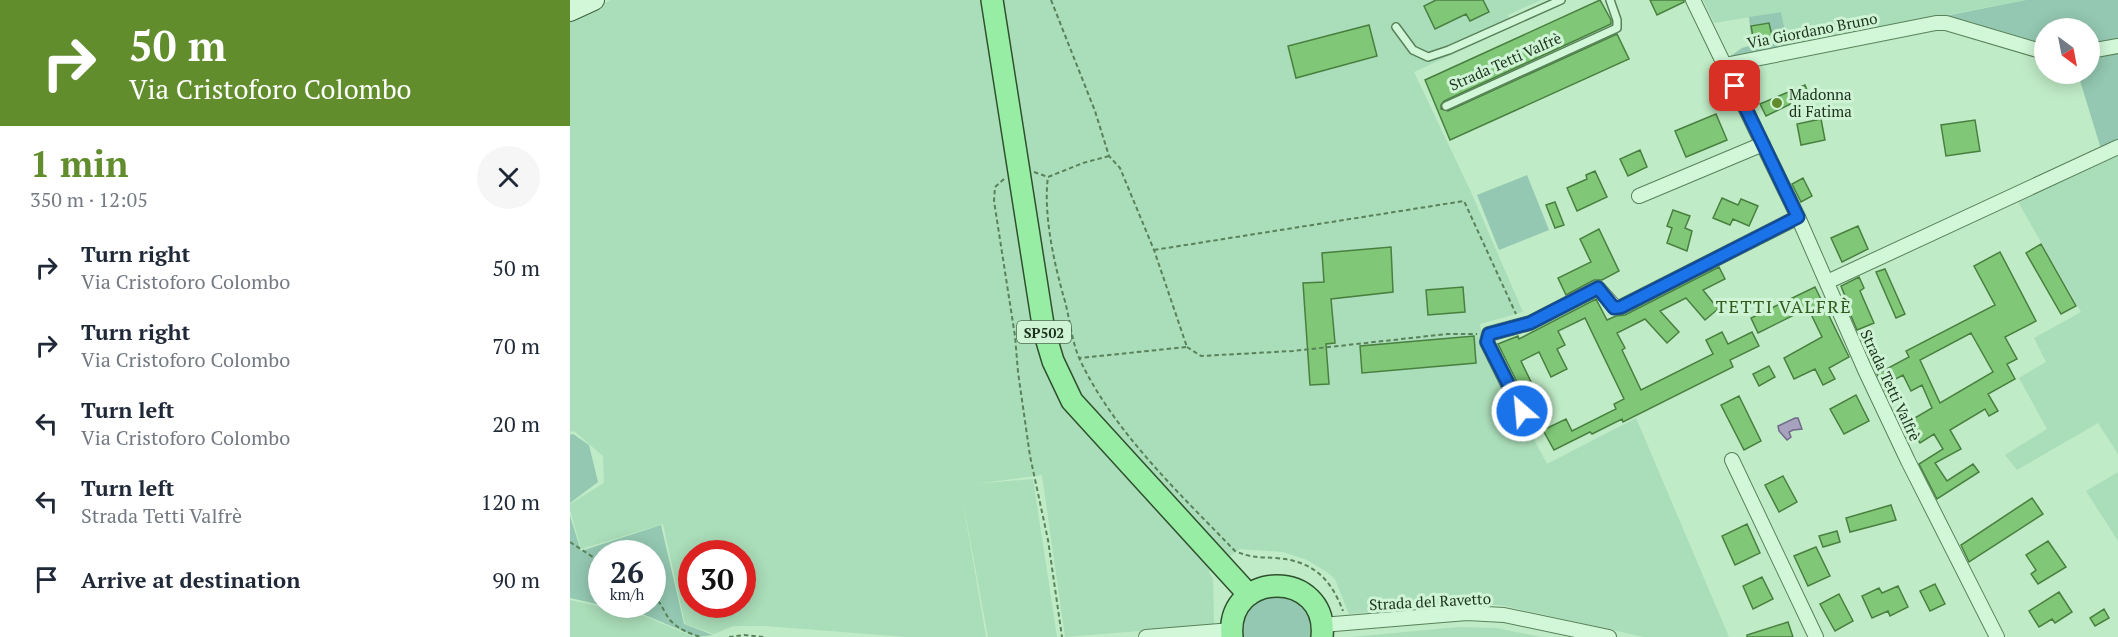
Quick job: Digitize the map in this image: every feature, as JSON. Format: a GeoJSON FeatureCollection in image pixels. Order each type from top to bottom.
{"type":"FeatureCollection","features":[{"type":"Feature","properties":{"kind":"main road"},"geometry":{"type":"LineString","coordinates":[[570,10],[594,0]]}},
{"type":"Feature","properties":{"kind":"main road","name":"SP502"},"geometry":{"type":"LineString","coordinates":[[992,0],[1044,331],[1053,361],[1072,401],[1249,595]]}},
{"type":"Feature","properties":{"kind":"main road"},"geometry":{"type":"LineString","coordinates":[[1232,634],[1236,610],[1249,595],[1257,589],[1277,585],[1297,589],[1313,602],[1318,610],[1322,631]]}},
{"type":"Feature","properties":{"kind":"street","name":"Strada Tetti Valfrè"},"geometry":{"type":"LineString","coordinates":[[1693,0],[1798,217],[1865,370],[1908,461],[1997,637]]}},
{"type":"Feature","properties":{"kind":"street","name":"Via Giordano Bruno"},"geometry":{"type":"LineString","coordinates":[[1725,64],[1936,23],[1946,23],[2034,49]]}},
{"type":"Feature","properties":{"kind":"street"},"geometry":{"type":"LineString","coordinates":[[2100,49],[2118,46]]}},
{"type":"Feature","properties":{"kind":"street"},"geometry":{"type":"LineString","coordinates":[[1639,196],[1763,144]]}},
{"type":"Feature","properties":{"kind":"street"},"geometry":{"type":"LineString","coordinates":[[1827,282],[2118,147]]}},
{"type":"Feature","properties":{"kind":"street"},"geometry":{"type":"LineString","coordinates":[[1530,429],[1487,342],[1489,334],[1530,323],[1598,288],[1614,308],[1621,307],[1798,217]]}},
{"type":"Feature","properties":{"kind":"street"},"geometry":{"type":"LineString","coordinates":[[1732,460],[1816,637]]}},
{"type":"Feature","properties":{"kind":"street","name":"Strada del Ravetto"},"geometry":{"type":"LineString","coordinates":[[1322,631],[1346,623],[1488,613],[1609,637]]}},
{"type":"Feature","properties":{"kind":"street"},"geometry":{"type":"LineString","coordinates":[[1146,637],[1232,634]]}},
{"type":"Feature","properties":{"kind":"lane"},"geometry":{"type":"LineString","coordinates":[[1396,27],[1413,50],[1428,57],[1449,50],[1561,0]]}},
{"type":"Feature","properties":{"kind":"lane","name":"Strada Tetti Valfrè"},"geometry":{"type":"LineString","coordinates":[[1446,106],[1617,28],[1610,0]]}},
{"type":"Feature","properties":{"kind":"path"},"geometry":{"type":"LineString","coordinates":[[1051,0],[1095,111],[1109,156],[1120,168],[1154,250],[1187,347],[1201,356],[1293,351],[1447,334],[1489,334]]}},
{"type":"Feature","properties":{"kind":"path"},"geometry":{"type":"LineString","coordinates":[[1109,156],[1083,163],[1048,177],[1046,192],[1054,265],[1079,358],[1096,390],[1122,427],[1235,551],[1250,558],[1277,558],[1310,566],[1327,580],[1340,603],[1346,623]]}},
{"type":"Feature","properties":{"kind":"path"},"geometry":{"type":"LineString","coordinates":[[1006,178],[995,187],[994,201],[1015,336],[1028,446],[1048,540],[1062,637]]}},
{"type":"Feature","properties":{"kind":"path"},"geometry":{"type":"LineString","coordinates":[[1154,250],[1464,201],[1521,325]]}},
{"type":"Feature","properties":{"kind":"path"},"geometry":{"type":"LineString","coordinates":[[1079,358],[1187,347]]}},
{"type":"Feature","properties":{"kind":"path"},"geometry":{"type":"LineString","coordinates":[[570,542],[588,554]]}},
{"type":"Feature","properties":{"kind":"path"},"geometry":{"type":"LineString","coordinates":[[666,612],[671,621],[687,633],[701,637]]}},
{"type":"Feature","properties":{"kind":"path"},"geometry":{"type":"LineString","coordinates":[[729,637],[744,635],[764,637]]}},
{"type":"Feature","properties":{"kind":"green space"},"geometry":{"type":"Polygon","coordinates":[[[611,0],[1541,0],[1508,15],[1513,27],[1414,72],[1471,192],[1523,312],[1480,324],[1483,343],[1547,464],[1636,418],[1729,637],[1644,637],[1500,605],[1468,604],[1349,614],[1335,579],[1307,560],[1283,552],[1240,549],[1209,571],[1213,579],[1214,625],[1065,637],[1042,475],[975,484],[1033,479],[1057,637],[988,637],[960,485],[986,637],[907,637],[765,626],[733,626],[714,634],[685,624],[684,618],[756,618],[756,540],[678,540],[678,592],[663,524],[611,540],[588,540],[588,547],[581,549],[570,504],[604,483],[603,456],[574,431],[570,432],[570,18],[611,0]]]}},
{"type":"Feature","properties":{"kind":"green space"},"geometry":{"type":"Polygon","coordinates":[[[1703,0],[2026,0],[1788,45],[1781,12],[1714,23],[1703,0]]]}},
{"type":"Feature","properties":{"kind":"green space"},"geometry":{"type":"Polygon","coordinates":[[[2026,0],[2118,0],[2118,41],[2100,44],[2100,18],[2034,18],[2034,43],[1945,16],[2026,0]]]}},
{"type":"Feature","properties":{"kind":"green space"},"geometry":{"type":"Polygon","coordinates":[[[1781,12],[1788,45],[1729,57],[1742,48],[1752,45],[1749,17],[1781,12]]]}},
{"type":"Feature","properties":{"kind":"green space"},"geometry":{"type":"Polygon","coordinates":[[[2118,54],[2118,141],[2101,149],[2081,84],[2100,84],[2100,57],[2118,54]]]}},
{"type":"Feature","properties":{"kind":"green space"},"geometry":{"type":"Polygon","coordinates":[[[2118,152],[2118,454],[2098,423],[2017,470],[2005,455],[2047,429],[2019,378],[2046,362],[2034,338],[2081,312],[2017,200],[2118,152]]]}},
{"type":"Feature","properties":{"kind":"green space"},"geometry":{"type":"Polygon","coordinates":[[[1527,175],[1549,230],[1499,250],[1477,195],[1527,175]]]}},
{"type":"Feature","properties":{"kind":"green space"},"geometry":{"type":"Polygon","coordinates":[[[573,434],[589,445],[598,482],[570,503],[570,435],[573,434]]]}},
{"type":"Feature","properties":{"kind":"green space"},"geometry":{"type":"Polygon","coordinates":[[[2118,472],[2118,541],[2086,491],[2118,472]]]}},
{"type":"Feature","properties":{"kind":"green space"},"geometry":{"type":"Polygon","coordinates":[[[570,516],[581,551],[588,549],[588,602],[570,598],[570,516]]]}},
{"type":"Feature","properties":{"kind":"green space"},"geometry":{"type":"Polygon","coordinates":[[[661,525],[664,540],[615,540],[661,525]]]}},
{"type":"Feature","properties":{"kind":"green space"},"geometry":{"type":"Polygon","coordinates":[[[666,547],[678,598],[678,618],[683,618],[684,624],[713,635],[697,637],[652,618],[666,618],[666,547]]]}},
{"type":"Feature","properties":{"kind":"green space"},"geometry":{"type":"Polygon","coordinates":[[[1270,592],[1292,598],[1302,604],[1309,618],[1310,637],[1241,637],[1244,610],[1270,592]]]}},
{"type":"Feature","properties":{"kind":"green space"},"geometry":{"type":"Polygon","coordinates":[[[570,600],[588,604],[588,618],[649,618],[694,637],[570,637],[570,600]]]}},
{"type":"Feature","properties":{"kind":"green space"},"geometry":{"type":"Polygon","coordinates":[[[1459,627],[1496,628],[1541,637],[1351,637],[1459,627]]]}},
{"type":"Feature","properties":{"kind":"shaded area"},"geometry":{"type":"Polygon","coordinates":[[[1798,418],[1802,429],[1789,432],[1791,437],[1787,440],[1779,431],[1778,426],[1798,418]]]}},
{"type":"Feature","properties":{"kind":"building"},"geometry":{"type":"Polygon","coordinates":[[[1436,0],[1483,0],[1489,12],[1470,21],[1466,14],[1435,29],[1424,6],[1436,0]]]}},
{"type":"Feature","properties":{"kind":"building"},"geometry":{"type":"Polygon","coordinates":[[[1600,0],[1611,24],[1444,101],[1441,109],[1448,111],[1617,34],[1629,59],[1450,140],[1425,80],[1600,0]]]}},
{"type":"Feature","properties":{"kind":"building"},"geometry":{"type":"Polygon","coordinates":[[[1650,0],[1684,0],[1684,2],[1657,15],[1650,0]]]}},
{"type":"Feature","properties":{"kind":"building"},"geometry":{"type":"Polygon","coordinates":[[[1769,23],[1773,40],[1754,42],[1751,26],[1769,23]]]}},
{"type":"Feature","properties":{"kind":"building"},"geometry":{"type":"Polygon","coordinates":[[[1369,25],[1377,56],[1296,78],[1288,46],[1369,25]]]}},
{"type":"Feature","properties":{"kind":"building","name":"Madonna di Fatima"},"geometry":{"type":"Polygon","coordinates":[[[1805,85],[1809,95],[1766,116],[1760,104],[1805,85]]]}},
{"type":"Feature","properties":{"kind":"building"},"geometry":{"type":"Polygon","coordinates":[[[1716,114],[1727,140],[1686,157],[1675,131],[1716,114]]]}},
{"type":"Feature","properties":{"kind":"building"},"geometry":{"type":"Polygon","coordinates":[[[1821,119],[1825,140],[1801,145],[1797,124],[1821,119]]]}},
{"type":"Feature","properties":{"kind":"building"},"geometry":{"type":"Polygon","coordinates":[[[1975,120],[1980,151],[1946,156],[1941,125],[1975,120]]]}},
{"type":"Feature","properties":{"kind":"building"},"geometry":{"type":"Polygon","coordinates":[[[1640,150],[1647,167],[1628,176],[1620,159],[1640,150]]]}},
{"type":"Feature","properties":{"kind":"building"},"geometry":{"type":"Polygon","coordinates":[[[1595,171],[1607,197],[1577,211],[1567,188],[1587,179],[1586,175],[1595,171]]]}},
{"type":"Feature","properties":{"kind":"building"},"geometry":{"type":"Polygon","coordinates":[[[1803,178],[1812,196],[1801,202],[1792,184],[1803,178]]]}},
{"type":"Feature","properties":{"kind":"building"},"geometry":{"type":"Polygon","coordinates":[[[1722,198],[1738,205],[1741,199],[1758,206],[1749,226],[1733,219],[1730,225],[1713,218],[1722,198]]]}},
{"type":"Feature","properties":{"kind":"building"},"geometry":{"type":"Polygon","coordinates":[[[1555,202],[1564,225],[1555,228],[1546,205],[1555,202]]]}},
{"type":"Feature","properties":{"kind":"building"},"geometry":{"type":"Polygon","coordinates":[[[1673,210],[1690,216],[1685,228],[1692,231],[1687,251],[1667,243],[1672,228],[1667,226],[1673,210]]]}},
{"type":"Feature","properties":{"kind":"building"},"geometry":{"type":"Polygon","coordinates":[[[1858,226],[1868,249],[1842,262],[1831,238],[1858,226]]]}},
{"type":"Feature","properties":{"kind":"building"},"geometry":{"type":"Polygon","coordinates":[[[1599,229],[1619,271],[1602,280],[1594,280],[1566,295],[1558,278],[1591,262],[1580,239],[1599,229]]]}},
{"type":"Feature","properties":{"kind":"building"},"geometry":{"type":"Polygon","coordinates":[[[2041,244],[2076,306],[2061,314],[2026,253],[2041,244]]]}},
{"type":"Feature","properties":{"kind":"building"},"geometry":{"type":"Polygon","coordinates":[[[1391,247],[1393,292],[1331,299],[1335,343],[1326,344],[1329,384],[1310,385],[1303,283],[1324,282],[1322,253],[1391,247]]]}},
{"type":"Feature","properties":{"kind":"building"},"geometry":{"type":"Polygon","coordinates":[[[2000,252],[2036,321],[2005,337],[2017,359],[2007,364],[2015,379],[1988,394],[1998,411],[1989,416],[1985,409],[1950,430],[1961,449],[1935,463],[1947,481],[1973,464],[1979,472],[1937,499],[1919,464],[1943,449],[1934,434],[1920,443],[1917,438],[1909,442],[1901,426],[1932,408],[1922,385],[1911,391],[1903,375],[1888,383],[1894,396],[1889,399],[1877,374],[1909,357],[1906,351],[1995,305],[1974,266],[2000,252]],[[1971,333],[1920,360],[1940,403],[1993,372],[1971,333]]]}},
{"type":"Feature","properties":{"kind":"building"},"geometry":{"type":"Polygon","coordinates":[[[1719,267],[1725,279],[1703,290],[1718,309],[1705,320],[1686,298],[1660,311],[1679,332],[1667,343],[1645,319],[1617,333],[1625,348],[1622,350],[1641,390],[1713,354],[1706,340],[1722,332],[1728,344],[1752,332],[1759,346],[1730,360],[1733,367],[1623,422],[1622,419],[1554,450],[1543,430],[1566,419],[1572,431],[1616,409],[1614,404],[1624,399],[1585,318],[1558,331],[1565,345],[1557,349],[1567,369],[1551,377],[1539,352],[1521,361],[1532,384],[1521,390],[1498,344],[1518,336],[1519,339],[1596,299],[1607,320],[1625,315],[1719,267]]]}},
{"type":"Feature","properties":{"kind":"building"},"geometry":{"type":"Polygon","coordinates":[[[1885,269],[1905,314],[1896,318],[1876,272],[1885,269]]]}},
{"type":"Feature","properties":{"kind":"building"},"geometry":{"type":"Polygon","coordinates":[[[1859,277],[1864,288],[1860,291],[1874,323],[1857,330],[1843,297],[1845,296],[1841,286],[1859,277]]]}},
{"type":"Feature","properties":{"kind":"building"},"geometry":{"type":"Polygon","coordinates":[[[1463,287],[1465,312],[1428,315],[1426,290],[1463,287]]]}},
{"type":"Feature","properties":{"kind":"building"},"geometry":{"type":"Polygon","coordinates":[[[1815,287],[1849,357],[1829,368],[1835,379],[1823,385],[1815,369],[1794,379],[1784,358],[1822,337],[1808,308],[1758,333],[1751,318],[1815,287]]]}},
{"type":"Feature","properties":{"kind":"building"},"geometry":{"type":"Polygon","coordinates":[[[1474,336],[1476,363],[1362,373],[1360,346],[1474,336]]]}},
{"type":"Feature","properties":{"kind":"building"},"geometry":{"type":"Polygon","coordinates":[[[1769,366],[1775,377],[1759,386],[1753,374],[1769,366]]]}},
{"type":"Feature","properties":{"kind":"building"},"geometry":{"type":"Polygon","coordinates":[[[1856,395],[1869,421],[1844,434],[1830,409],[1856,395]]]}},
{"type":"Feature","properties":{"kind":"building"},"geometry":{"type":"Polygon","coordinates":[[[1739,396],[1761,441],[1744,450],[1721,405],[1739,396]]]}},
{"type":"Feature","properties":{"kind":"building"},"geometry":{"type":"Polygon","coordinates":[[[1783,476],[1797,502],[1779,512],[1765,485],[1783,476]]]}},
{"type":"Feature","properties":{"kind":"building"},"geometry":{"type":"Polygon","coordinates":[[[2032,498],[2043,514],[1969,562],[1961,545],[2032,498]]]}},
{"type":"Feature","properties":{"kind":"building"},"geometry":{"type":"Polygon","coordinates":[[[1891,505],[1896,520],[1850,532],[1846,518],[1891,505]]]}},
{"type":"Feature","properties":{"kind":"building"},"geometry":{"type":"Polygon","coordinates":[[[1747,524],[1760,553],[1735,565],[1722,536],[1747,524]]]}},
{"type":"Feature","properties":{"kind":"building"},"geometry":{"type":"Polygon","coordinates":[[[1837,531],[1840,542],[1823,547],[1819,536],[1837,531]]]}},
{"type":"Feature","properties":{"kind":"building"},"geometry":{"type":"Polygon","coordinates":[[[2048,541],[2066,567],[2038,584],[2031,574],[2036,570],[2026,555],[2048,541]]]}},
{"type":"Feature","properties":{"kind":"building"},"geometry":{"type":"Polygon","coordinates":[[[1816,547],[1830,576],[1808,586],[1794,556],[1816,547]]]}},
{"type":"Feature","properties":{"kind":"building"},"geometry":{"type":"Polygon","coordinates":[[[1762,577],[1773,599],[1753,609],[1743,586],[1762,577]]]}},
{"type":"Feature","properties":{"kind":"building"},"geometry":{"type":"Polygon","coordinates":[[[1935,584],[1945,604],[1930,611],[1920,591],[1935,584]]]}},
{"type":"Feature","properties":{"kind":"building"},"geometry":{"type":"Polygon","coordinates":[[[1898,586],[1908,607],[1890,616],[1888,611],[1872,618],[1862,596],[1879,588],[1882,593],[1898,586]]]}},
{"type":"Feature","properties":{"kind":"building"},"geometry":{"type":"Polygon","coordinates":[[[2059,592],[2072,612],[2055,623],[2052,619],[2039,627],[2029,611],[2059,592]]]}},
{"type":"Feature","properties":{"kind":"building"},"geometry":{"type":"Polygon","coordinates":[[[1839,594],[1853,621],[1835,631],[1820,604],[1839,594]]]}},
{"type":"Feature","properties":{"kind":"building"},"geometry":{"type":"Polygon","coordinates":[[[2104,609],[2109,618],[2095,626],[2090,618],[2104,609]]]}},
{"type":"Feature","properties":{"kind":"building"},"geometry":{"type":"Polygon","coordinates":[[[1788,622],[1793,637],[1747,637],[1747,635],[1788,622]]]}},
{"type":"Feature","properties":{"kind":"place","name":"Madonna di Fatima"},"geometry":{"type":"Point","coordinates":[1777,103]}},
{"type":"Feature","properties":{"kind":"district","name":"TETTI VALFRÈ"},"geometry":{"type":"Point","coordinates":[1784,306]}},
{"type":"Feature","properties":{"kind":"route"},"geometry":{"type":"LineString","coordinates":[[1522,411],[1487,342],[1489,334],[1530,323],[1598,288],[1602,290],[1614,308],[1621,307],[1798,217],[1735,86]]}}]}
